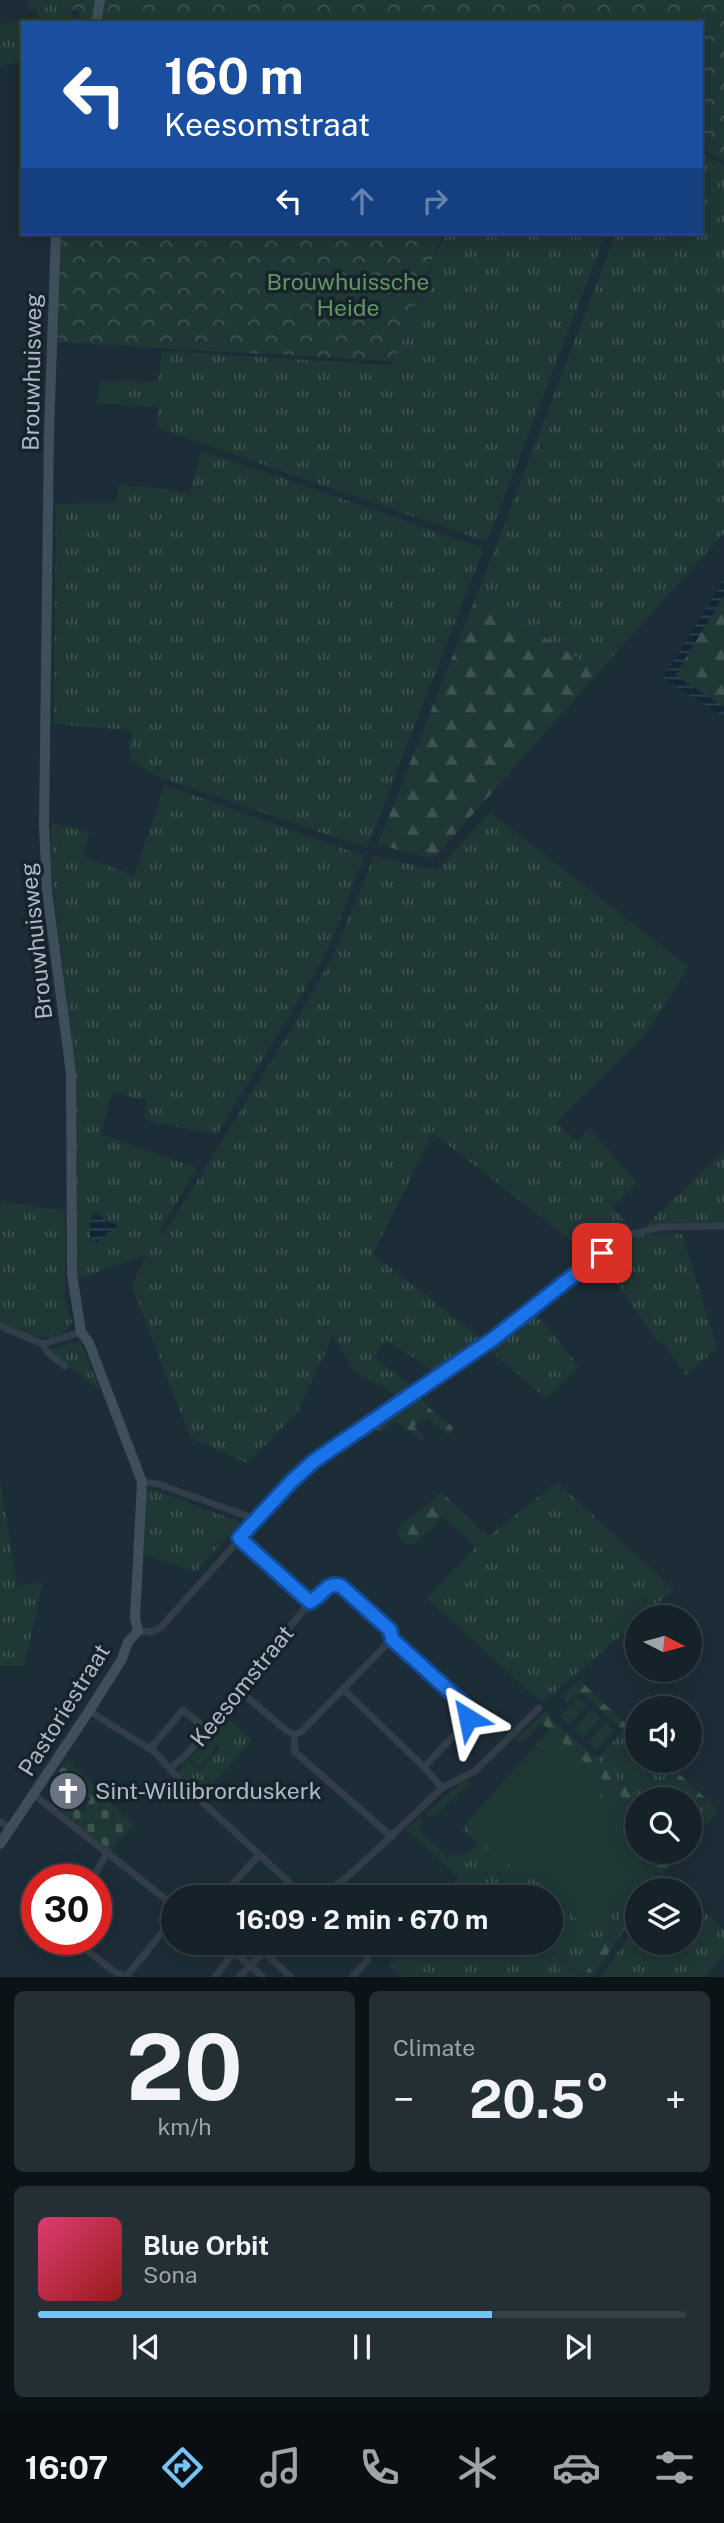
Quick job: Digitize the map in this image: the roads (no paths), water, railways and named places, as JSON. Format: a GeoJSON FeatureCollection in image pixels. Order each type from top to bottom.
{"type":"FeatureCollection","features":[{"type":"Feature","properties":{"kind":"street"},"geometry":{"type":"LineString","coordinates":[[96,21],[100,0]]}},
{"type":"Feature","properties":{"kind":"street","name":"Brouwhuisweg"},"geometry":{"type":"LineString","coordinates":[[57,235],[53,269],[49,431],[44,835],[47,891],[71,1073],[72,1274],[81,1332],[89,1343],[142,1482],[135,1618],[138,1631]]}},
{"type":"Feature","properties":{"kind":"street"},"geometry":{"type":"LineString","coordinates":[[138,1631],[152,1632],[161,1627],[239,1538],[314,1461],[493,1339],[624,1236],[661,1227],[724,1226]]}},
{"type":"Feature","properties":{"kind":"street"},"geometry":{"type":"LineString","coordinates":[[0,1326],[44,1344],[81,1332]]}},
{"type":"Feature","properties":{"kind":"street"},"geometry":{"type":"LineString","coordinates":[[44,1344],[47,1352],[65,1366]]}},
{"type":"Feature","properties":{"kind":"street"},"geometry":{"type":"LineString","coordinates":[[142,1482],[158,1484],[247,1516],[254,1522]]}},
{"type":"Feature","properties":{"kind":"street","name":"Keesomstraat"},"geometry":{"type":"LineString","coordinates":[[239,1538],[310,1602]]}},
{"type":"Feature","properties":{"kind":"street","name":"Keesomstraat"},"geometry":{"type":"LineString","coordinates":[[170,1768],[183,1758],[242,1693],[245,1681],[310,1602],[329,1586],[341,1586],[390,1630],[392,1639]]}},
{"type":"Feature","properties":{"kind":"street","name":"Pastoriestraat"},"geometry":{"type":"LineString","coordinates":[[0,1844],[122,1659],[128,1642],[138,1631]]}},
{"type":"Feature","properties":{"kind":"street"},"geometry":{"type":"LineString","coordinates":[[242,1693],[287,1731],[294,1734],[302,1732],[392,1639],[466,1706],[469,1712],[465,1724],[424,1767]]}},
{"type":"Feature","properties":{"kind":"street"},"geometry":{"type":"LineString","coordinates":[[344,1690],[424,1767],[442,1788]]}},
{"type":"Feature","properties":{"kind":"street"},"geometry":{"type":"LineString","coordinates":[[336,1885],[442,1788],[475,1771],[539,1708]]}},
{"type":"Feature","properties":{"kind":"street"},"geometry":{"type":"LineString","coordinates":[[150,1749],[183,1710],[208,1731]]}},
{"type":"Feature","properties":{"kind":"street"},"geometry":{"type":"LineString","coordinates":[[89,1711],[150,1749],[184,1785],[292,1885]]}},
{"type":"Feature","properties":{"kind":"street"},"geometry":{"type":"LineString","coordinates":[[294,1734],[295,1752],[391,1837]]}},
{"type":"Feature","properties":{"kind":"street"},"geometry":{"type":"LineString","coordinates":[[34,1795],[161,1895]]}},
{"type":"Feature","properties":{"kind":"street"},"geometry":{"type":"LineString","coordinates":[[0,1822],[10,1828]]}},
{"type":"Feature","properties":{"kind":"street"},"geometry":{"type":"LineString","coordinates":[[101,1864],[108,1852]]}},
{"type":"Feature","properties":{"kind":"street"},"geometry":{"type":"LineString","coordinates":[[232,1885],[259,1855]]}},
{"type":"Feature","properties":{"kind":"street"},"geometry":{"type":"LineString","coordinates":[[93,1955],[115,1972],[128,1977],[161,1934]]}},
{"type":"Feature","properties":{"kind":"street"},"geometry":{"type":"LineString","coordinates":[[239,1977],[264,1952],[291,1977]]}},
{"type":"Feature","properties":{"kind":"street"},"geometry":{"type":"LineString","coordinates":[[215,1977],[232,1955]]}},
{"type":"Feature","properties":{"kind":"street"},"geometry":{"type":"LineString","coordinates":[[237,1955],[263,1977]]}},
{"type":"Feature","properties":{"kind":"street"},"geometry":{"type":"LineString","coordinates":[[352,1977],[367,1961],[367,1955]]}},
{"type":"Feature","properties":{"kind":"water"},"geometry":{"type":"Polygon","coordinates":[[[724,580],[724,595],[675,675],[724,707],[724,717],[663,678],[724,580]]]}},
{"type":"Feature","properties":{"kind":"water"},"geometry":{"type":"Polygon","coordinates":[[[96,1213],[116,1224],[114,1230],[97,1242],[91,1238],[90,1231],[91,1221],[96,1213]]]}},
{"type":"Feature","properties":{"kind":"place","name":"Sint-Willibrorduskerk"},"geometry":{"type":"Point","coordinates":[68,1791]}},
{"type":"Feature","properties":{"kind":"park label","name":"Brouwhuissche Heide"},"geometry":{"type":"Point","coordinates":[348,295]}}]}
